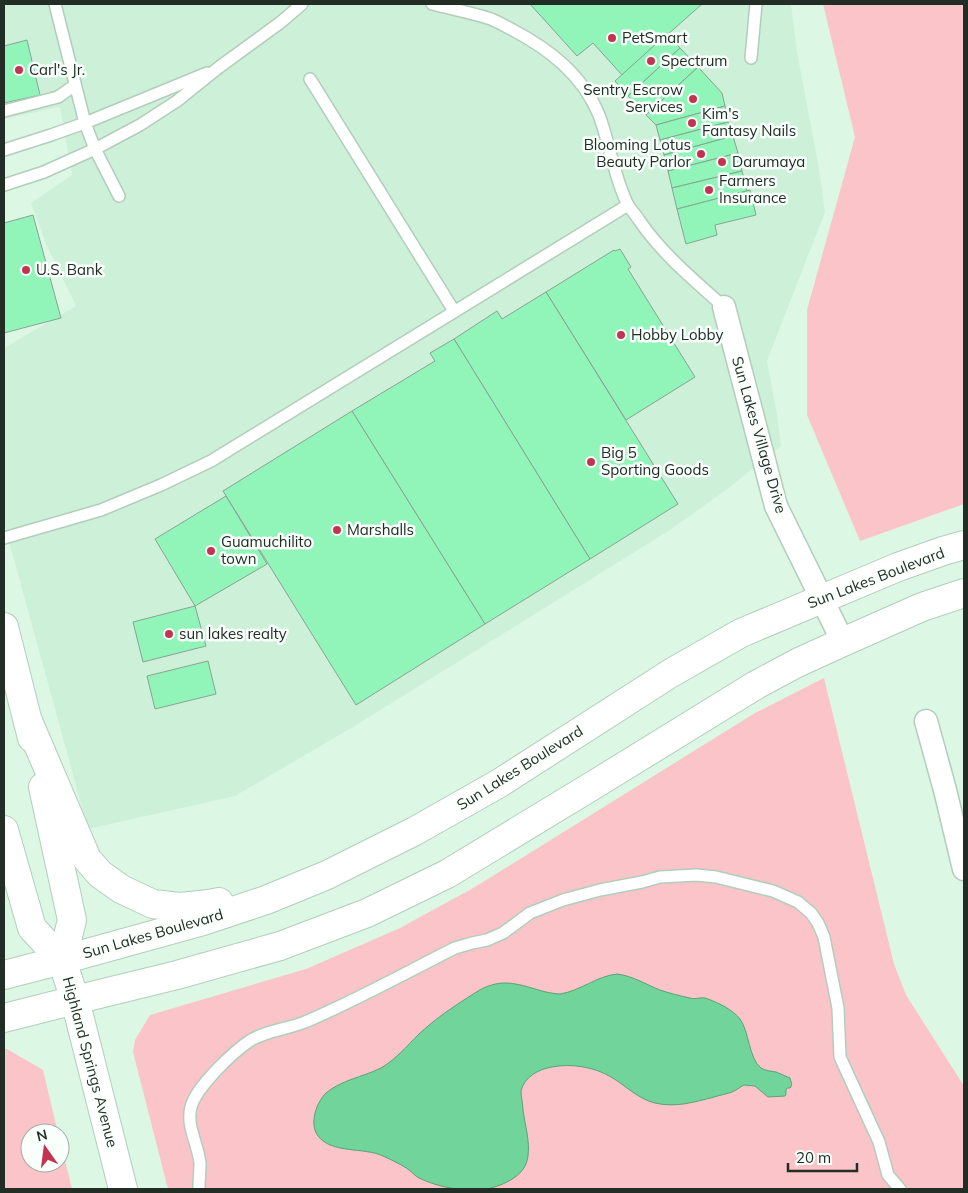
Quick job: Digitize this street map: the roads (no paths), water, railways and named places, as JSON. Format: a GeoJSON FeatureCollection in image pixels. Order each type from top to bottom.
{"type":"FeatureCollection","features":[{"type":"Feature","properties":{"kind":"street","name":"Sun Lakes Village Drive"},"geometry":{"type":"LineString","coordinates":[[724,307],[776,506],[843,642]]}},
{"type":"Feature","properties":{"kind":"street","name":"Sun Lakes Boulevard"},"geometry":{"type":"LineString","coordinates":[[4,974],[203,921],[266,900],[327,875],[415,831],[498,784],[671,673],[741,633],[898,567],[964,544]]}},
{"type":"Feature","properties":{"kind":"street"},"geometry":{"type":"LineString","coordinates":[[4,1018],[178,975],[280,946],[367,913],[446,874],[756,685],[797,663],[922,608],[964,593]]}},
{"type":"Feature","properties":{"kind":"street"},"geometry":{"type":"LineString","coordinates":[[4,628],[28,721],[72,920],[62,960]]}},
{"type":"Feature","properties":{"kind":"street"},"geometry":{"type":"LineString","coordinates":[[28,721],[87,858],[100,874],[121,889],[153,904],[180,907],[209,904],[327,875]]}},
{"type":"Feature","properties":{"kind":"street"},"geometry":{"type":"LineString","coordinates":[[926,722],[955,786],[964,869]]}},
{"type":"Feature","properties":{"kind":"street","name":"Highland Springs Avenue"},"geometry":{"type":"LineString","coordinates":[[4,830],[32,928],[62,960],[75,1000],[123,1189]]}},
{"type":"Feature","properties":{"kind":"lane"},"geometry":{"type":"LineString","coordinates":[[55,4],[85,123],[95,149],[119,196]]}},
{"type":"Feature","properties":{"kind":"lane"},"geometry":{"type":"LineString","coordinates":[[4,185],[44,172],[95,149],[140,125],[170,106],[302,4]]}},
{"type":"Feature","properties":{"kind":"lane"},"geometry":{"type":"LineString","coordinates":[[432,4],[492,20],[509,28],[526,37],[556,58],[579,80],[591,97],[598,114],[607,138],[616,175],[628,205],[663,251],[724,307]]}},
{"type":"Feature","properties":{"kind":"lane"},"geometry":{"type":"LineString","coordinates":[[751,58],[756,4]]}},
{"type":"Feature","properties":{"kind":"lane"},"geometry":{"type":"LineString","coordinates":[[4,150],[85,123],[218,68]]}},
{"type":"Feature","properties":{"kind":"lane"},"geometry":{"type":"LineString","coordinates":[[310,78],[454,311]]}},
{"type":"Feature","properties":{"kind":"lane"},"geometry":{"type":"LineString","coordinates":[[4,111],[58,97],[75,85]]}},
{"type":"Feature","properties":{"kind":"lane"},"geometry":{"type":"LineString","coordinates":[[4,538],[101,510],[161,485],[211,461],[628,205]]}},
{"type":"Feature","properties":{"kind":"lane"},"geometry":{"type":"LineString","coordinates":[[200,1189],[200,1162],[190,1118],[191,1106],[197,1094],[210,1078],[226,1061],[252,1040],[270,1032],[304,1022],[360,997],[455,948],[487,940],[503,933],[530,913],[563,900],[660,877],[696,875],[716,877],[773,891],[798,902],[810,912],[818,923],[826,944],[838,1008],[840,1056],[879,1142],[888,1175],[900,1189]]}},
{"type":"Feature","properties":{"kind":"place","name":"PetSmart"},"geometry":{"type":"Point","coordinates":[612,38]}},
{"type":"Feature","properties":{"kind":"place","name":"Spectrum"},"geometry":{"type":"Point","coordinates":[651,61]}},
{"type":"Feature","properties":{"kind":"place","name":"Carl's Jr."},"geometry":{"type":"Point","coordinates":[19,70]}},
{"type":"Feature","properties":{"kind":"place","name":"Sentry Escrow Services"},"geometry":{"type":"Point","coordinates":[693,99]}},
{"type":"Feature","properties":{"kind":"place","name":"Kim's Fantasy Nails"},"geometry":{"type":"Point","coordinates":[692,123]}},
{"type":"Feature","properties":{"kind":"place","name":"Blooming Lotus Beauty Parlor"},"geometry":{"type":"Point","coordinates":[701,154]}},
{"type":"Feature","properties":{"kind":"place","name":"Darumaya"},"geometry":{"type":"Point","coordinates":[722,162]}},
{"type":"Feature","properties":{"kind":"place","name":"Farmers Insurance"},"geometry":{"type":"Point","coordinates":[709,190]}},
{"type":"Feature","properties":{"kind":"place","name":"U.S. Bank"},"geometry":{"type":"Point","coordinates":[26,270]}},
{"type":"Feature","properties":{"kind":"place","name":"Hobby Lobby"},"geometry":{"type":"Point","coordinates":[621,335]}},
{"type":"Feature","properties":{"kind":"place","name":"Big 5 Sporting Goods"},"geometry":{"type":"Point","coordinates":[591,462]}},
{"type":"Feature","properties":{"kind":"place","name":"Marshalls"},"geometry":{"type":"Point","coordinates":[337,530]}},
{"type":"Feature","properties":{"kind":"place","name":"Guamuchilito town"},"geometry":{"type":"Point","coordinates":[211,551]}},
{"type":"Feature","properties":{"kind":"place","name":"sun lakes realty"},"geometry":{"type":"Point","coordinates":[169,634]}}]}
